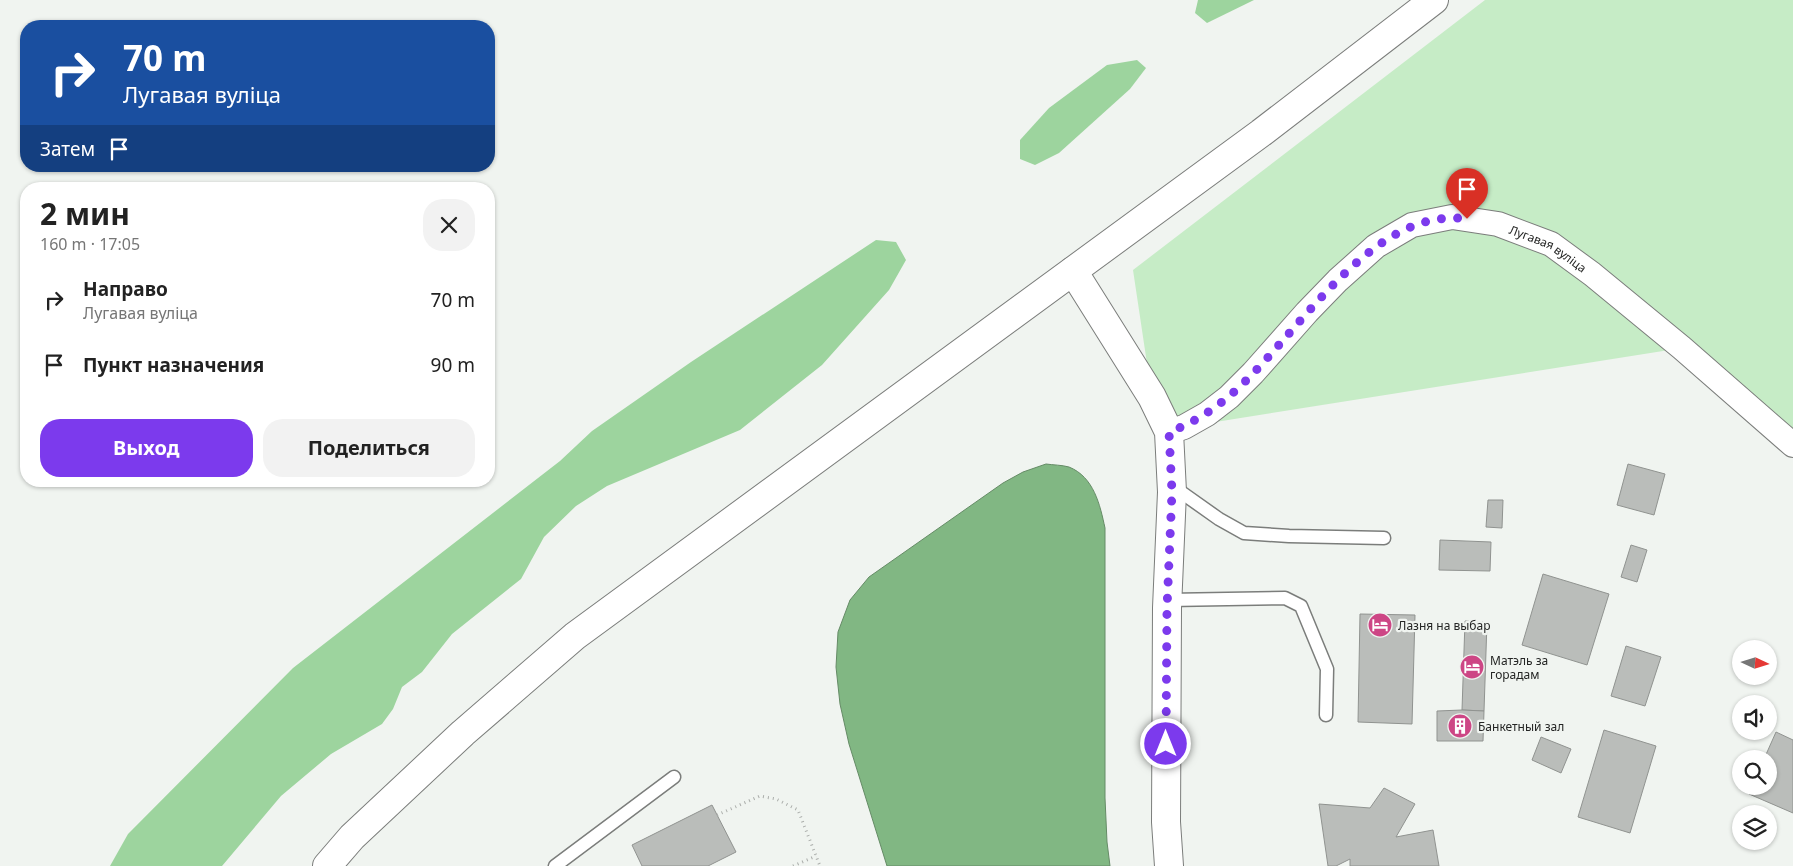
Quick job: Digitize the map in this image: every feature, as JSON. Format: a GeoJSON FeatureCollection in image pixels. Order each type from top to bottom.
{"type":"FeatureCollection","features":[{"type":"Feature","properties":{"kind":"main road"},"geometry":{"type":"LineString","coordinates":[[327,866],[352,837],[463,733],[575,636],[1260,133],[1434,0]]}},
{"type":"Feature","properties":{"kind":"main road"},"geometry":{"type":"LineString","coordinates":[[1073,271],[1152,397],[1169,432],[1171,485],[1166,822],[1169,866]]}},
{"type":"Feature","properties":{"kind":"street","name":"Лугавая вуліца"},"geometry":{"type":"LineString","coordinates":[[1169,432],[1184,427],[1199,418],[1229,396],[1254,372],[1338,280],[1376,246],[1412,226],[1452,217],[1498,224],[1551,244],[1592,274],[1674,342],[1793,445]]}},
{"type":"Feature","properties":{"kind":"lane"},"geometry":{"type":"LineString","coordinates":[[1171,485],[1244,533],[1384,538]]}},
{"type":"Feature","properties":{"kind":"lane"},"geometry":{"type":"LineString","coordinates":[[1168,600],[1285,598],[1301,606],[1327,669],[1326,715]]}},
{"type":"Feature","properties":{"kind":"lane"},"geometry":{"type":"LineString","coordinates":[[555,866],[674,777]]}},
{"type":"Feature","properties":{"kind":"path"},"geometry":{"type":"LineString","coordinates":[[717,815],[760,796],[776,799],[798,810],[820,866]]}},
{"type":"Feature","properties":{"kind":"path"},"geometry":{"type":"LineString","coordinates":[[793,866],[816,856]]}},
{"type":"Feature","properties":{"kind":"shaded area"},"geometry":{"type":"Polygon","coordinates":[[[1198,0],[1254,0],[1207,23],[1195,13],[1198,0]]]}},
{"type":"Feature","properties":{"kind":"shaded area"},"geometry":{"type":"Polygon","coordinates":[[[1485,0],[1793,0],[1793,445],[1682,348],[1184,427],[1152,397],[1133,270],[1485,0]]]}},
{"type":"Feature","properties":{"kind":"shaded area"},"geometry":{"type":"Polygon","coordinates":[[[1137,60],[1146,68],[1130,89],[1059,153],[1035,165],[1020,159],[1020,140],[1049,108],[1107,65],[1137,60]]]}},
{"type":"Feature","properties":{"kind":"shaded area"},"geometry":{"type":"Polygon","coordinates":[[[876,240],[896,242],[906,260],[889,290],[822,365],[740,430],[607,486],[576,506],[544,537],[521,579],[452,634],[422,672],[402,687],[393,709],[382,724],[331,754],[281,796],[222,866],[110,866],[128,834],[293,668],[560,461],[592,431],[691,362],[876,240]]]}},
{"type":"Feature","properties":{"kind":"shaded area"},"geometry":{"type":"Polygon","coordinates":[[[1046,464],[1069,467],[1084,478],[1098,501],[1105,528],[1105,798],[1110,866],[887,866],[849,744],[840,704],[836,667],[838,632],[850,600],[869,577],[1003,483],[1023,472],[1046,464]]]}},
{"type":"Feature","properties":{"kind":"building"},"geometry":{"type":"Polygon","coordinates":[[[1628,464],[1665,474],[1654,515],[1617,505],[1628,464]]]}},
{"type":"Feature","properties":{"kind":"building"},"geometry":{"type":"Polygon","coordinates":[[[1488,500],[1503,500],[1502,528],[1486,527],[1488,500]]]}},
{"type":"Feature","properties":{"kind":"building"},"geometry":{"type":"Polygon","coordinates":[[[1440,540],[1491,542],[1490,571],[1439,570],[1440,540]]]}},
{"type":"Feature","properties":{"kind":"building"},"geometry":{"type":"Polygon","coordinates":[[[1631,545],[1647,550],[1637,582],[1621,577],[1631,545]]]}},
{"type":"Feature","properties":{"kind":"building"},"geometry":{"type":"Polygon","coordinates":[[[1543,574],[1609,594],[1587,665],[1522,645],[1543,574]]]}},
{"type":"Feature","properties":{"kind":"building"},"geometry":{"type":"Polygon","coordinates":[[[1360,614],[1415,615],[1412,724],[1358,722],[1360,614]]]}},
{"type":"Feature","properties":{"kind":"building"},"geometry":{"type":"Polygon","coordinates":[[[1465,621],[1487,622],[1484,711],[1462,710],[1465,621]]]}},
{"type":"Feature","properties":{"kind":"building"},"geometry":{"type":"Polygon","coordinates":[[[1626,646],[1661,657],[1645,706],[1611,696],[1626,646]]]}},
{"type":"Feature","properties":{"kind":"building","name":"Банкетный зал"},"geometry":{"type":"Polygon","coordinates":[[[1437,711],[1484,711],[1483,741],[1437,741],[1437,711]]]}},
{"type":"Feature","properties":{"kind":"building"},"geometry":{"type":"Polygon","coordinates":[[[1604,730],[1656,746],[1630,833],[1578,817],[1604,730]]]}},
{"type":"Feature","properties":{"kind":"building"},"geometry":{"type":"Polygon","coordinates":[[[1777,732],[1793,740],[1793,813],[1751,795],[1777,795],[1777,750],[1768,750],[1772,740],[1777,740],[1777,732]]]}},
{"type":"Feature","properties":{"kind":"building"},"geometry":{"type":"Polygon","coordinates":[[[1541,737],[1571,749],[1561,773],[1532,760],[1541,737]]]}},
{"type":"Feature","properties":{"kind":"building"},"geometry":{"type":"Polygon","coordinates":[[[1384,788],[1415,804],[1396,837],[1433,830],[1439,866],[1350,866],[1350,859],[1336,866],[1328,866],[1319,804],[1370,808],[1384,788]]]}},
{"type":"Feature","properties":{"kind":"building"},"geometry":{"type":"Polygon","coordinates":[[[712,805],[736,852],[708,866],[642,866],[632,845],[712,805]]]}},
{"type":"Feature","properties":{"kind":"place","name":"Лазня на выбар"},"geometry":{"type":"Point","coordinates":[1380,625]}},
{"type":"Feature","properties":{"kind":"place","name":"Матэль за горадам"},"geometry":{"type":"Point","coordinates":[1472,667]}},
{"type":"Feature","properties":{"kind":"place","name":"Банкетный зал"},"geometry":{"type":"Point","coordinates":[1460,726]}},
{"type":"Feature","properties":{"kind":"route"},"geometry":{"type":"LineString","coordinates":[[1166,744],[1167,608],[1172,492],[1169,432],[1184,427],[1207,414],[1229,396],[1254,372],[1338,280],[1376,246],[1412,226],[1452,217],[1467,219]]}}]}
